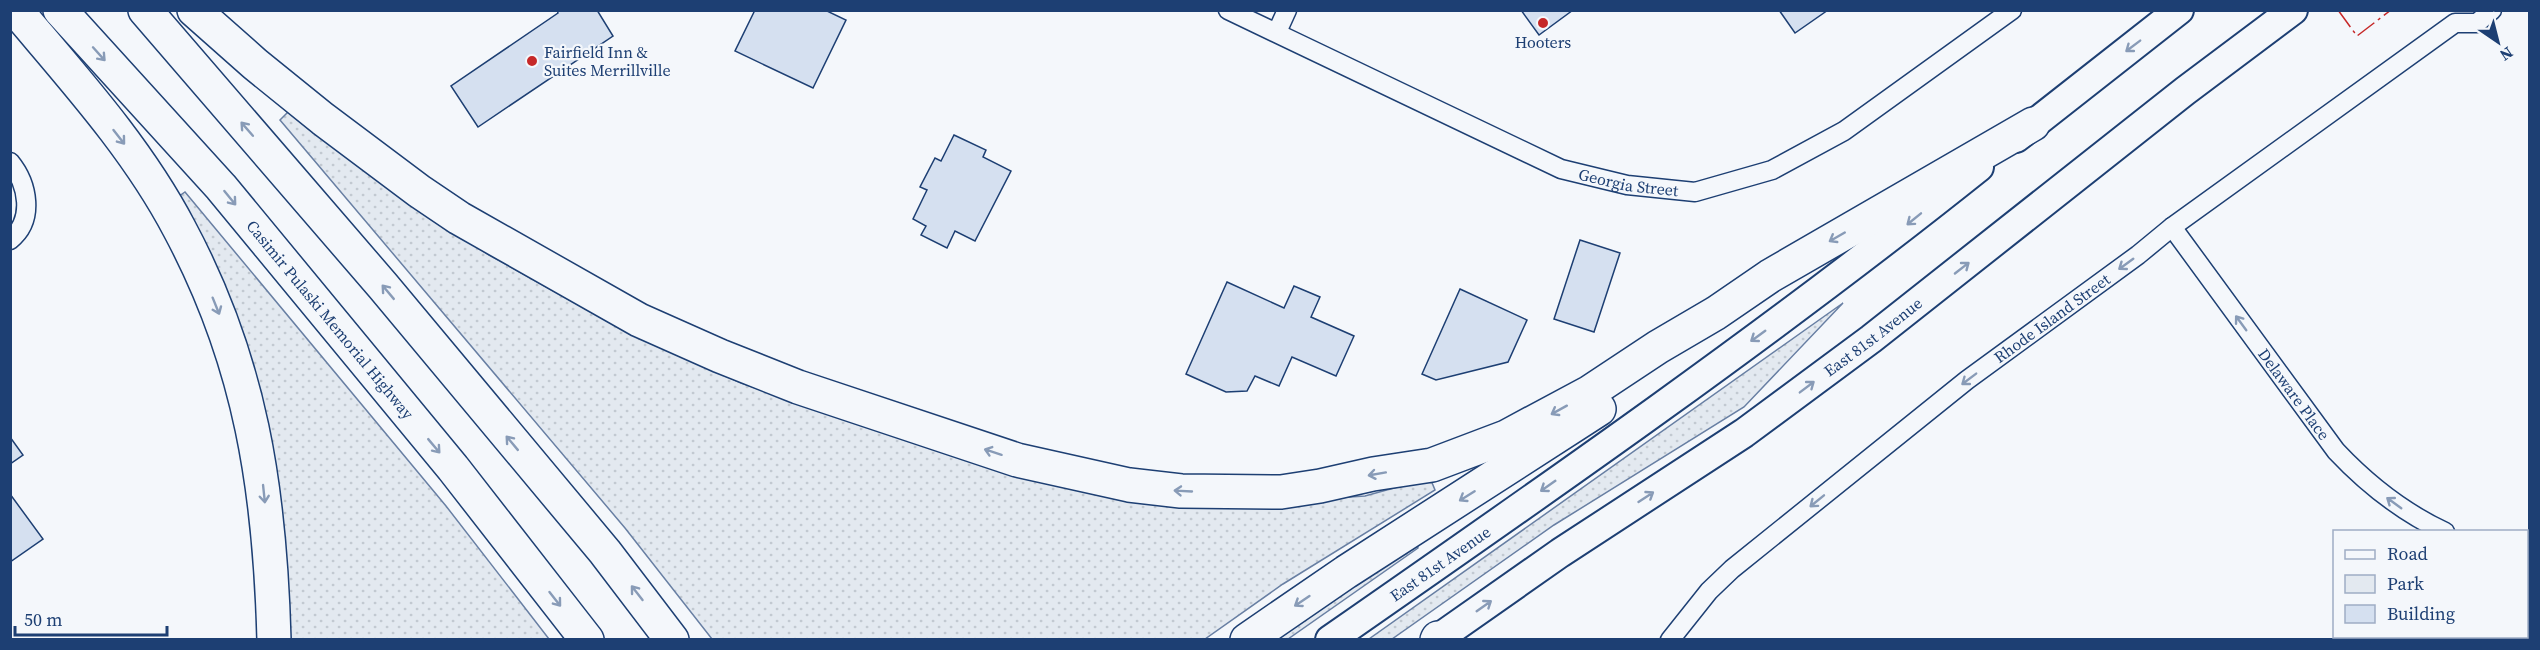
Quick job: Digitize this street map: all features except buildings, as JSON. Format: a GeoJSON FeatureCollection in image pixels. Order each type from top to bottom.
{"type":"FeatureCollection","features":[{"type":"Feature","properties":{"kind":"highway"},"geometry":{"type":"LineString","coordinates":[[16,10],[127,147],[179,226],[225,328],[243,385],[256,439],[268,532],[274,639]]}},
{"type":"Feature","properties":{"kind":"highway","name":"Casimir Pulaski Memorial Highway"},"geometry":{"type":"LineString","coordinates":[[60,10],[221,187],[453,468],[586,639]]}},
{"type":"Feature","properties":{"kind":"highway"},"geometry":{"type":"LineString","coordinates":[[145,10],[383,286],[605,552],[672,639]]}},
{"type":"Feature","properties":{"kind":"highway"},"geometry":{"type":"LineString","coordinates":[[194,10],[322,119],[427,196],[459,218],[639,320],[798,387],[1017,460],[1129,485],[1181,491],[1281,492],[1432,465],[1506,437],[1548,416],[1716,313],[1770,276],[2034,124]]}},
{"type":"Feature","properties":{"kind":"highway"},"geometry":{"type":"LineString","coordinates":[[1247,639],[1627,390],[1668,361],[1716,313]]}},
{"type":"Feature","properties":{"kind":"main road","name":"East 81st Avenue"},"geometry":{"type":"LineString","coordinates":[[1330,639],[1818,293],[2180,10]]}},
{"type":"Feature","properties":{"kind":"main road","name":"East 81st Avenue"},"geometry":{"type":"LineString","coordinates":[[1437,639],[1560,553],[1744,433],[1871,339],[2185,91],[2293,10]]}},
{"type":"Feature","properties":{"kind":"street","name":"Georgia Street"},"geometry":{"type":"LineString","coordinates":[[1228,10],[1561,169],[1627,185],[1695,192],[1773,170],[1844,131],[2012,10]]}},
{"type":"Feature","properties":{"kind":"street"},"geometry":{"type":"LineString","coordinates":[[1276,32],[1287,10]]}},
{"type":"Feature","properties":{"kind":"street","name":"Rhode Island Street"},"geometry":{"type":"LineString","coordinates":[[1670,639],[1709,591],[1732,569],[1967,380],[2457,17],[2477,23],[2492,10]]}},
{"type":"Feature","properties":{"kind":"street"},"geometry":{"type":"LineString","coordinates":[[10,162],[24,184],[27,197],[27,210],[23,224],[12,239]]}},
{"type":"Feature","properties":{"kind":"street","name":"Delaware Place"},"geometry":{"type":"LineString","coordinates":[[2172,227],[2336,451],[2361,477],[2391,501],[2408,513],[2443,530]]}},
{"type":"Feature","properties":{"kind":"green space"},"geometry":{"type":"Polygon","coordinates":[[[288,112],[388,188],[489,255],[618,327],[741,383],[881,431],[1260,503],[1365,496],[1430,478],[1435,490],[1283,584],[1205,639],[712,639],[625,528],[280,120],[288,112]]]}},
{"type":"Feature","properties":{"kind":"green space"},"geometry":{"type":"Polygon","coordinates":[[[185,192],[446,506],[549,639],[283,639],[281,550],[175,199],[185,192]]]}},
{"type":"Feature","properties":{"kind":"green space"},"geometry":{"type":"Polygon","coordinates":[[[1843,303],[1744,407],[1554,525],[1392,639],[1369,639],[1843,303]]]}},
{"type":"Feature","properties":{"kind":"green space"},"geometry":{"type":"Polygon","coordinates":[[[1417,544],[1418,548],[1288,639],[1271,640],[1417,544]]]}},
{"type":"Feature","properties":{"kind":"power"},"geometry":{"type":"LineString","coordinates":[[2338,10],[2357,36],[2391,10]]}},
{"type":"Feature","properties":{"kind":"place","name":"Hooters"},"geometry":{"type":"Point","coordinates":[1543,23]}},
{"type":"Feature","properties":{"kind":"place","name":"Fairfield Inn & Suites Merrillville"},"geometry":{"type":"Point","coordinates":[532,61]}}]}
